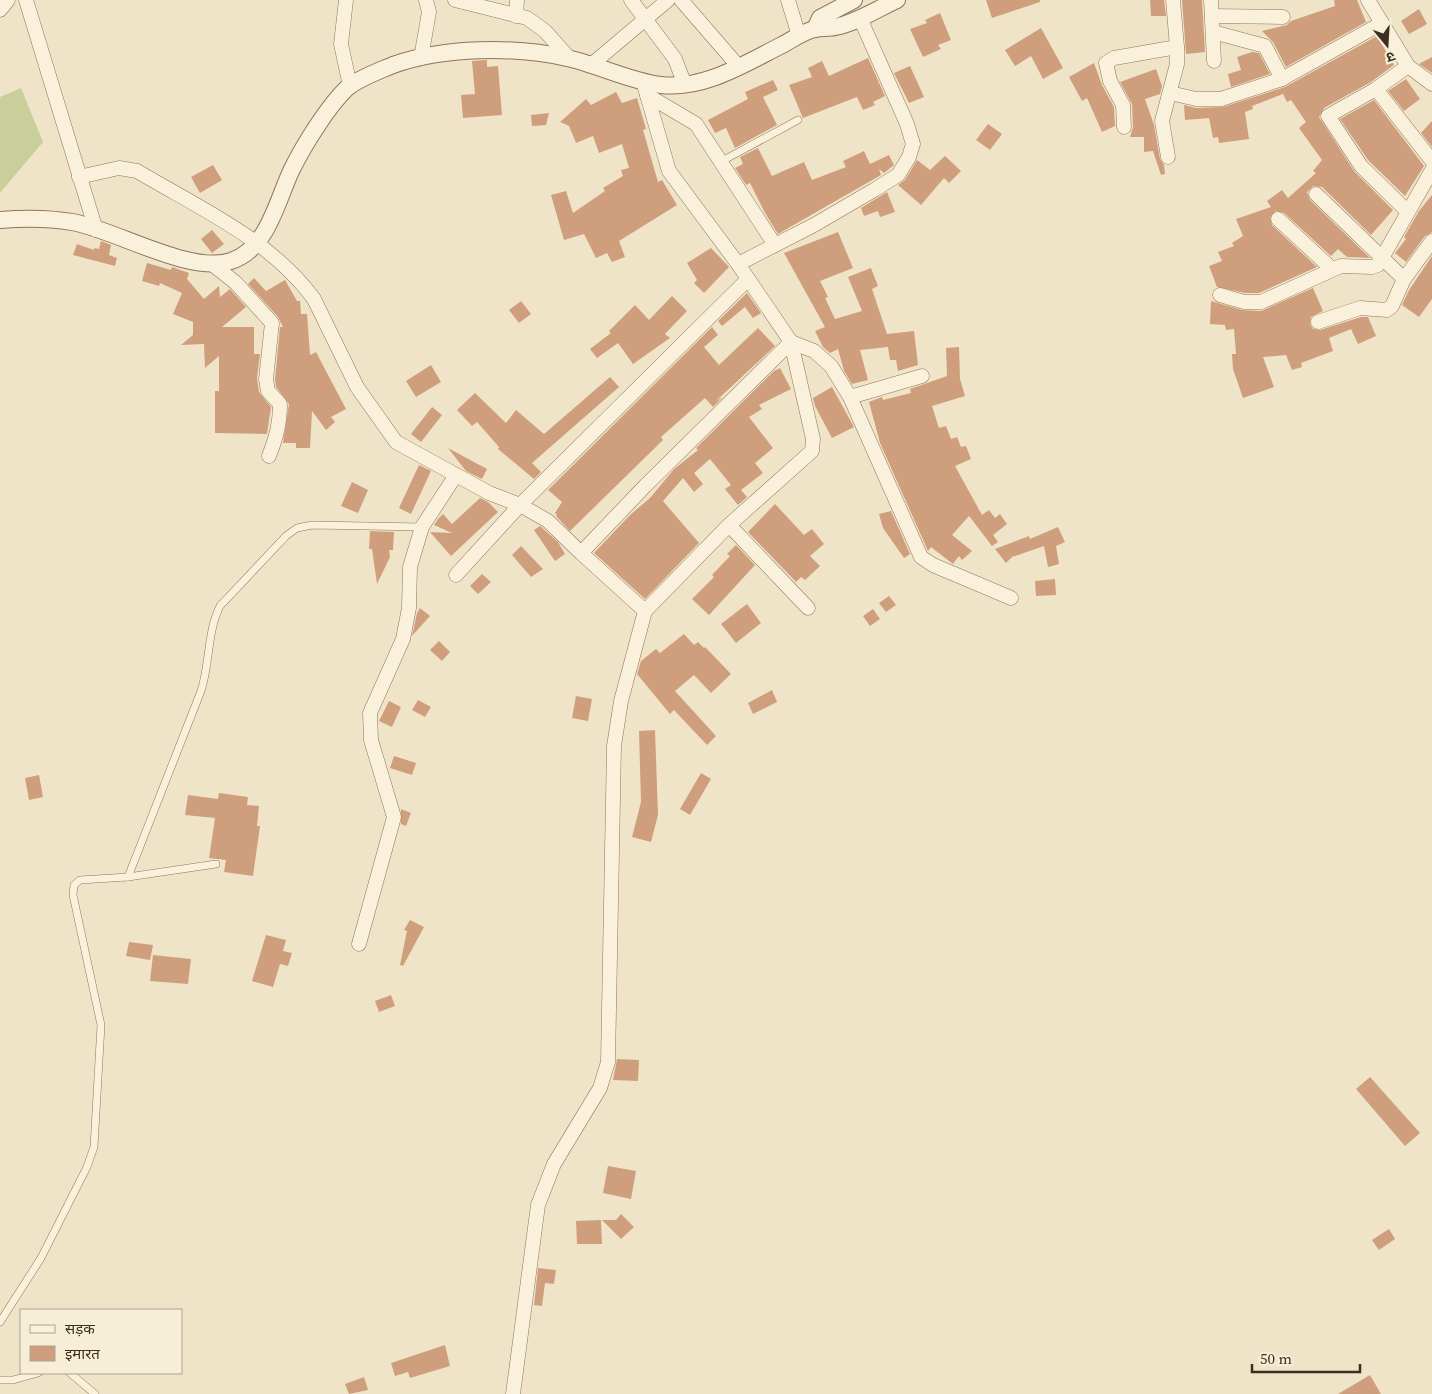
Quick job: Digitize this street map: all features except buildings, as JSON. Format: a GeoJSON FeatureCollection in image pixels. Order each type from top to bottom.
{"type":"FeatureCollection","features":[{"type":"Feature","properties":{"kind":"street"},"geometry":{"type":"LineString","coordinates":[[0,10],[8,0]]}},
{"type":"Feature","properties":{"kind":"street"},"geometry":{"type":"LineString","coordinates":[[26,0],[96,230]]}},
{"type":"Feature","properties":{"kind":"street"},"geometry":{"type":"LineString","coordinates":[[346,0],[341,44],[350,86]]}},
{"type":"Feature","properties":{"kind":"street"},"geometry":{"type":"LineString","coordinates":[[421,58],[429,12],[426,0]]}},
{"type":"Feature","properties":{"kind":"street"},"geometry":{"type":"LineString","coordinates":[[455,0],[536,23],[568,58]]}},
{"type":"Feature","properties":{"kind":"street"},"geometry":{"type":"LineString","coordinates":[[516,16],[517,0]]}},
{"type":"Feature","properties":{"kind":"street"},"geometry":{"type":"LineString","coordinates":[[631,0],[675,59],[685,85]]}},
{"type":"Feature","properties":{"kind":"street"},"geometry":{"type":"LineString","coordinates":[[591,65],[668,0]]}},
{"type":"Feature","properties":{"kind":"street"},"geometry":{"type":"LineString","coordinates":[[681,0],[739,67]]}},
{"type":"Feature","properties":{"kind":"street"},"geometry":{"type":"LineString","coordinates":[[788,0],[799,36]]}},
{"type":"Feature","properties":{"kind":"street"},"geometry":{"type":"LineString","coordinates":[[815,29],[820,18],[854,0]]}},
{"type":"Feature","properties":{"kind":"street"},"geometry":{"type":"LineString","coordinates":[[645,88],[662,85],[685,85],[739,67],[815,29],[837,27],[897,0]]}},
{"type":"Feature","properties":{"kind":"street"},"geometry":{"type":"LineString","coordinates":[[1168,157],[1162,121],[1177,64],[1173,0]]}},
{"type":"Feature","properties":{"kind":"street"},"geometry":{"type":"LineString","coordinates":[[1211,0],[1214,60]]}},
{"type":"Feature","properties":{"kind":"street"},"geometry":{"type":"LineString","coordinates":[[1368,0],[1408,66],[1432,84]]}},
{"type":"Feature","properties":{"kind":"street"},"geometry":{"type":"LineString","coordinates":[[1212,16],[1283,18]]}},
{"type":"Feature","properties":{"kind":"street"},"geometry":{"type":"LineString","coordinates":[[738,264],[814,225],[898,175],[909,157],[913,144],[907,124],[860,18]]}},
{"type":"Feature","properties":{"kind":"street"},"geometry":{"type":"LineString","coordinates":[[1170,93],[1196,99],[1221,99],[1282,79],[1382,23]]}},
{"type":"Feature","properties":{"kind":"street"},"geometry":{"type":"LineString","coordinates":[[1213,32],[1266,46],[1282,79]]}},
{"type":"Feature","properties":{"kind":"street"},"geometry":{"type":"LineString","coordinates":[[1124,127],[1123,105],[1110,81],[1106,63],[1114,58],[1177,47]]}},
{"type":"Feature","properties":{"kind":"street"},"geometry":{"type":"LineString","coordinates":[[0,220],[74,222],[161,252],[212,264],[231,261],[257,242],[266,229],[293,168],[334,102],[350,86],[396,64],[421,58],[483,51],[521,51],[568,58],[591,65],[645,88],[696,124],[722,160],[775,245]]}},
{"type":"Feature","properties":{"kind":"street"},"geometry":{"type":"LineString","coordinates":[[1408,66],[1376,89],[1328,116],[1361,166],[1408,212]]}},
{"type":"Feature","properties":{"kind":"street"},"geometry":{"type":"LineString","coordinates":[[513,1394],[538,1205],[554,1164],[600,1088],[608,1062],[614,746],[621,702],[645,611],[729,525],[812,451],[813,439],[791,342],[748,278],[670,171],[645,88]]}},
{"type":"Feature","properties":{"kind":"street"},"geometry":{"type":"LineString","coordinates":[[1376,89],[1432,161]]}},
{"type":"Feature","properties":{"kind":"street"},"geometry":{"type":"LineString","coordinates":[[80,177],[120,168],[137,171],[257,242],[305,287],[314,299],[357,388],[396,442],[489,493],[520,505],[548,521],[580,553],[645,611]]}},
{"type":"Feature","properties":{"kind":"street"},"geometry":{"type":"LineString","coordinates":[[1220,295],[1244,302],[1261,302],[1332,269],[1348,265],[1372,267],[1382,262],[1432,170]]}},
{"type":"Feature","properties":{"kind":"street"},"geometry":{"type":"LineString","coordinates":[[1316,194],[1404,279]]}},
{"type":"Feature","properties":{"kind":"street"},"geometry":{"type":"LineString","coordinates":[[1278,219],[1332,269]]}},
{"type":"Feature","properties":{"kind":"street"},"geometry":{"type":"LineString","coordinates":[[1318,322],[1360,308],[1387,310],[1392,306],[1404,279],[1432,242]]}},
{"type":"Feature","properties":{"kind":"street"},"geometry":{"type":"LineString","coordinates":[[212,264],[236,283],[272,323],[266,379],[268,391],[280,404],[280,414],[279,431],[269,456]]}},
{"type":"Feature","properties":{"kind":"street"},"geometry":{"type":"LineString","coordinates":[[456,575],[520,505],[748,278]]}},
{"type":"Feature","properties":{"kind":"street"},"geometry":{"type":"LineString","coordinates":[[791,342],[814,351],[821,356],[831,366],[850,397],[921,557],[933,565],[1011,598]]}},
{"type":"Feature","properties":{"kind":"street"},"geometry":{"type":"LineString","coordinates":[[580,553],[791,342]]}},
{"type":"Feature","properties":{"kind":"street"},"geometry":{"type":"LineString","coordinates":[[850,397],[922,376]]}},
{"type":"Feature","properties":{"kind":"street"},"geometry":{"type":"LineString","coordinates":[[359,944],[394,817],[371,740],[370,713],[403,638],[409,608],[410,567],[422,527],[456,475]]}},
{"type":"Feature","properties":{"kind":"street"},"geometry":{"type":"LineString","coordinates":[[729,525],[808,608]]}},
{"type":"Feature","properties":{"kind":"lane"},"geometry":{"type":"LineString","coordinates":[[722,160],[798,120]]}},
{"type":"Feature","properties":{"kind":"lane"},"geometry":{"type":"LineString","coordinates":[[128,877],[201,692],[206,676],[215,616],[228,594],[286,536],[297,528],[312,525],[422,527]]}},
{"type":"Feature","properties":{"kind":"lane"},"geometry":{"type":"LineString","coordinates":[[0,1322],[41,1258],[87,1167],[94,1148],[101,1025],[73,895],[74,885],[80,880],[128,877],[216,864]]}},
{"type":"Feature","properties":{"kind":"lane"},"geometry":{"type":"LineString","coordinates":[[0,1380],[13,1380],[34,1374]]}},
{"type":"Feature","properties":{"kind":"lane"},"geometry":{"type":"LineString","coordinates":[[71,1374],[95,1394]]}},
{"type":"Feature","properties":{"kind":"green space"},"geometry":{"type":"Polygon","coordinates":[[[21,88],[43,142],[0,193],[0,97],[21,88]]]}}]}
